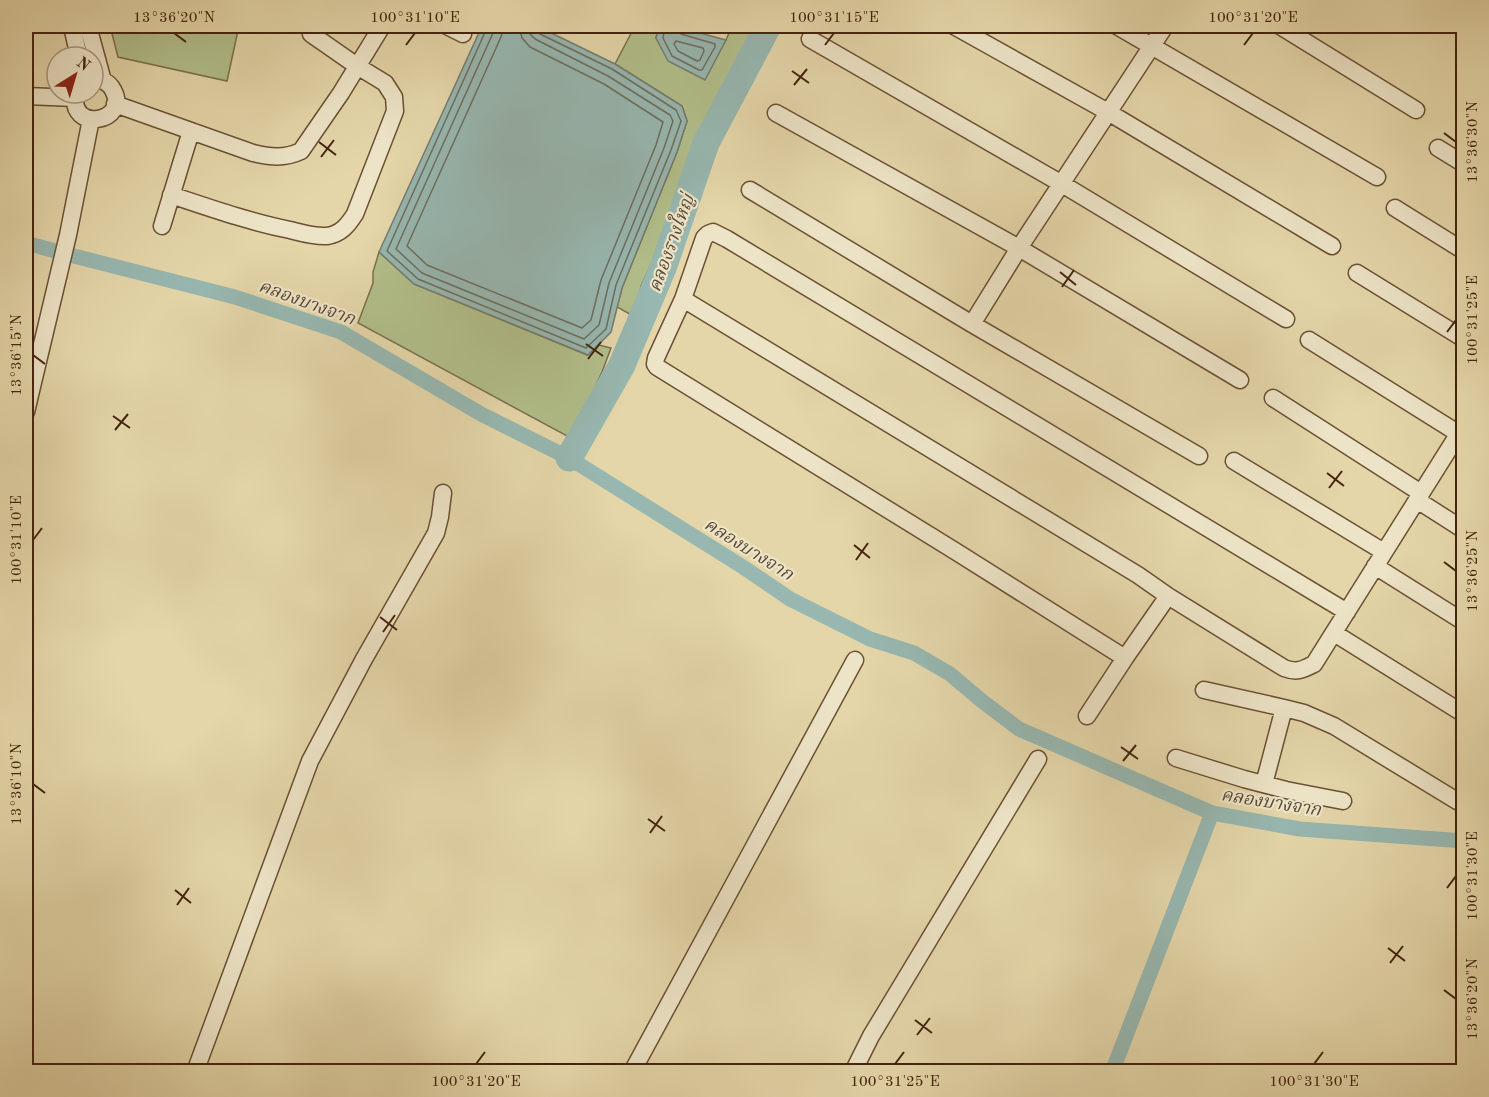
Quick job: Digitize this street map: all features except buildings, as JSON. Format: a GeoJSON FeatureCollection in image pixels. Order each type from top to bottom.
{"type":"FeatureCollection","features":[{"type":"Feature","properties":{"kind":"street"},"geometry":{"type":"LineString","coordinates":[[70,26],[76,45]]}},
{"type":"Feature","properties":{"kind":"street"},"geometry":{"type":"LineString","coordinates":[[88,26],[92,45]]}},
{"type":"Feature","properties":{"kind":"street"},"geometry":{"type":"LineString","coordinates":[[115,104],[253,153],[275,157],[292,155],[301,151],[341,93],[382,26]]}},
{"type":"Feature","properties":{"kind":"street"},"geometry":{"type":"LineString","coordinates":[[447,26],[463,34]]}},
{"type":"Feature","properties":{"kind":"street"},"geometry":{"type":"LineString","coordinates":[[954,26],[1108,112],[1332,246]]}},
{"type":"Feature","properties":{"kind":"street"},"geometry":{"type":"LineString","coordinates":[[1117,26],[1377,177]]}},
{"type":"Feature","properties":{"kind":"street"},"geometry":{"type":"LineString","coordinates":[[972,324],[1019,248],[1165,26]]}},
{"type":"Feature","properties":{"kind":"street"},"geometry":{"type":"LineString","coordinates":[[1280,26],[1416,110]]}},
{"type":"Feature","properties":{"kind":"street"},"geometry":{"type":"LineString","coordinates":[[171,195],[263,225],[315,236],[328,236],[346,227],[355,214],[395,111],[394,98],[385,83],[311,34]]}},
{"type":"Feature","properties":{"kind":"street"},"geometry":{"type":"LineString","coordinates":[[810,39],[1062,183],[1286,319]]}},
{"type":"Feature","properties":{"kind":"street"},"geometry":{"type":"LineString","coordinates":[[77,105],[82,115],[91,119],[108,116],[116,97],[109,84],[105,83]]}},
{"type":"Feature","properties":{"kind":"street"},"geometry":{"type":"LineString","coordinates":[[26,96],[45,96]]}},
{"type":"Feature","properties":{"kind":"street"},"geometry":{"type":"LineString","coordinates":[[776,113],[1019,248],[1240,380]]}},
{"type":"Feature","properties":{"kind":"street"},"geometry":{"type":"LineString","coordinates":[[26,412],[68,236],[91,119]]}},
{"type":"Feature","properties":{"kind":"street"},"geometry":{"type":"LineString","coordinates":[[162,226],[190,130]]}},
{"type":"Feature","properties":{"kind":"street"},"geometry":{"type":"LineString","coordinates":[[1438,148],[1464,164]]}},
{"type":"Feature","properties":{"kind":"street"},"geometry":{"type":"LineString","coordinates":[[750,190],[972,324],[1199,456]]}},
{"type":"Feature","properties":{"kind":"street"},"geometry":{"type":"LineString","coordinates":[[1395,208],[1464,251]]}},
{"type":"Feature","properties":{"kind":"street"},"geometry":{"type":"LineString","coordinates":[[1125,658],[657,367],[656,358],[683,299],[704,238],[708,234],[713,232],[719,234],[1347,612]]}},
{"type":"Feature","properties":{"kind":"street"},"geometry":{"type":"LineString","coordinates":[[1357,273],[1464,339]]}},
{"type":"Feature","properties":{"kind":"street"},"geometry":{"type":"LineString","coordinates":[[683,299],[1292,671],[1298,671],[1314,664],[1419,496],[1462,432],[1309,340]]}},
{"type":"Feature","properties":{"kind":"street"},"geometry":{"type":"LineString","coordinates":[[1273,398],[1419,496],[1464,530]]}},
{"type":"Feature","properties":{"kind":"street"},"geometry":{"type":"LineString","coordinates":[[1234,462],[1384,552]]}},
{"type":"Feature","properties":{"kind":"street"},"geometry":{"type":"LineString","coordinates":[[195,1071],[310,762],[364,659],[436,533],[443,493]]}},
{"type":"Feature","properties":{"kind":"street"},"geometry":{"type":"LineString","coordinates":[[1375,567],[1464,622]]}},
{"type":"Feature","properties":{"kind":"street"},"geometry":{"type":"LineString","coordinates":[[1087,716],[1168,596]]}},
{"type":"Feature","properties":{"kind":"street"},"geometry":{"type":"LineString","coordinates":[[1334,633],[1464,714]]}},
{"type":"Feature","properties":{"kind":"street"},"geometry":{"type":"LineString","coordinates":[[632,1071],[855,660]]}},
{"type":"Feature","properties":{"kind":"street"},"geometry":{"type":"LineString","coordinates":[[1204,690],[1304,713],[1334,726],[1464,804]]}},
{"type":"Feature","properties":{"kind":"street"},"geometry":{"type":"LineString","coordinates":[[1264,784],[1284,708]]}},
{"type":"Feature","properties":{"kind":"street"},"geometry":{"type":"LineString","coordinates":[[1176,758],[1264,784],[1343,801]]}},
{"type":"Feature","properties":{"kind":"street"},"geometry":{"type":"LineString","coordinates":[[853,1071],[871,1036],[1038,759]]}},
{"type":"Feature","properties":{"kind":"green space"},"geometry":{"type":"Polygon","coordinates":[[[110,26],[239,26],[227,81],[118,57],[110,26]]]}},
{"type":"Feature","properties":{"kind":"green space"},"geometry":{"type":"Polygon","coordinates":[[[635,26],[659,26],[656,38],[726,40],[732,26],[755,26],[690,166],[671,223],[641,286],[635,317],[617,307],[622,288],[677,152],[687,121],[682,106],[615,64],[635,26]]]}},
{"type":"Feature","properties":{"kind":"green space"},"geometry":{"type":"Polygon","coordinates":[[[379,252],[415,284],[587,355],[599,345],[611,348],[575,432],[567,436],[358,323],[373,283],[373,272],[379,252]]]}},
{"type":"Feature","properties":{"kind":"water"},"geometry":{"type":"Polygon","coordinates":[[[482,26],[537,26],[615,64],[682,106],[687,121],[677,152],[622,288],[611,332],[588,355],[414,284],[379,252],[482,26]]]}},
{"type":"Feature","properties":{"kind":"water"},"geometry":{"type":"Polygon","coordinates":[[[659,26],[674,26],[726,40],[705,80],[668,61],[656,38],[659,26]]]}},
{"type":"Feature","properties":{"kind":"waterway","name":"คลองรางใหญ่"},"geometry":{"type":"LineString","coordinates":[[569,458],[622,365],[663,268],[706,143],[768,26]]}},
{"type":"Feature","properties":{"kind":"waterway","name":"คลองบางจาก"},"geometry":{"type":"LineString","coordinates":[[26,243],[235,297],[341,332],[481,414],[569,458],[790,599],[870,639],[914,653],[950,674],[1019,729],[1212,813],[1300,829],[1464,841]]}},
{"type":"Feature","properties":{"kind":"waterway"},"geometry":{"type":"LineString","coordinates":[[1112,1072],[1212,813]]}}]}
